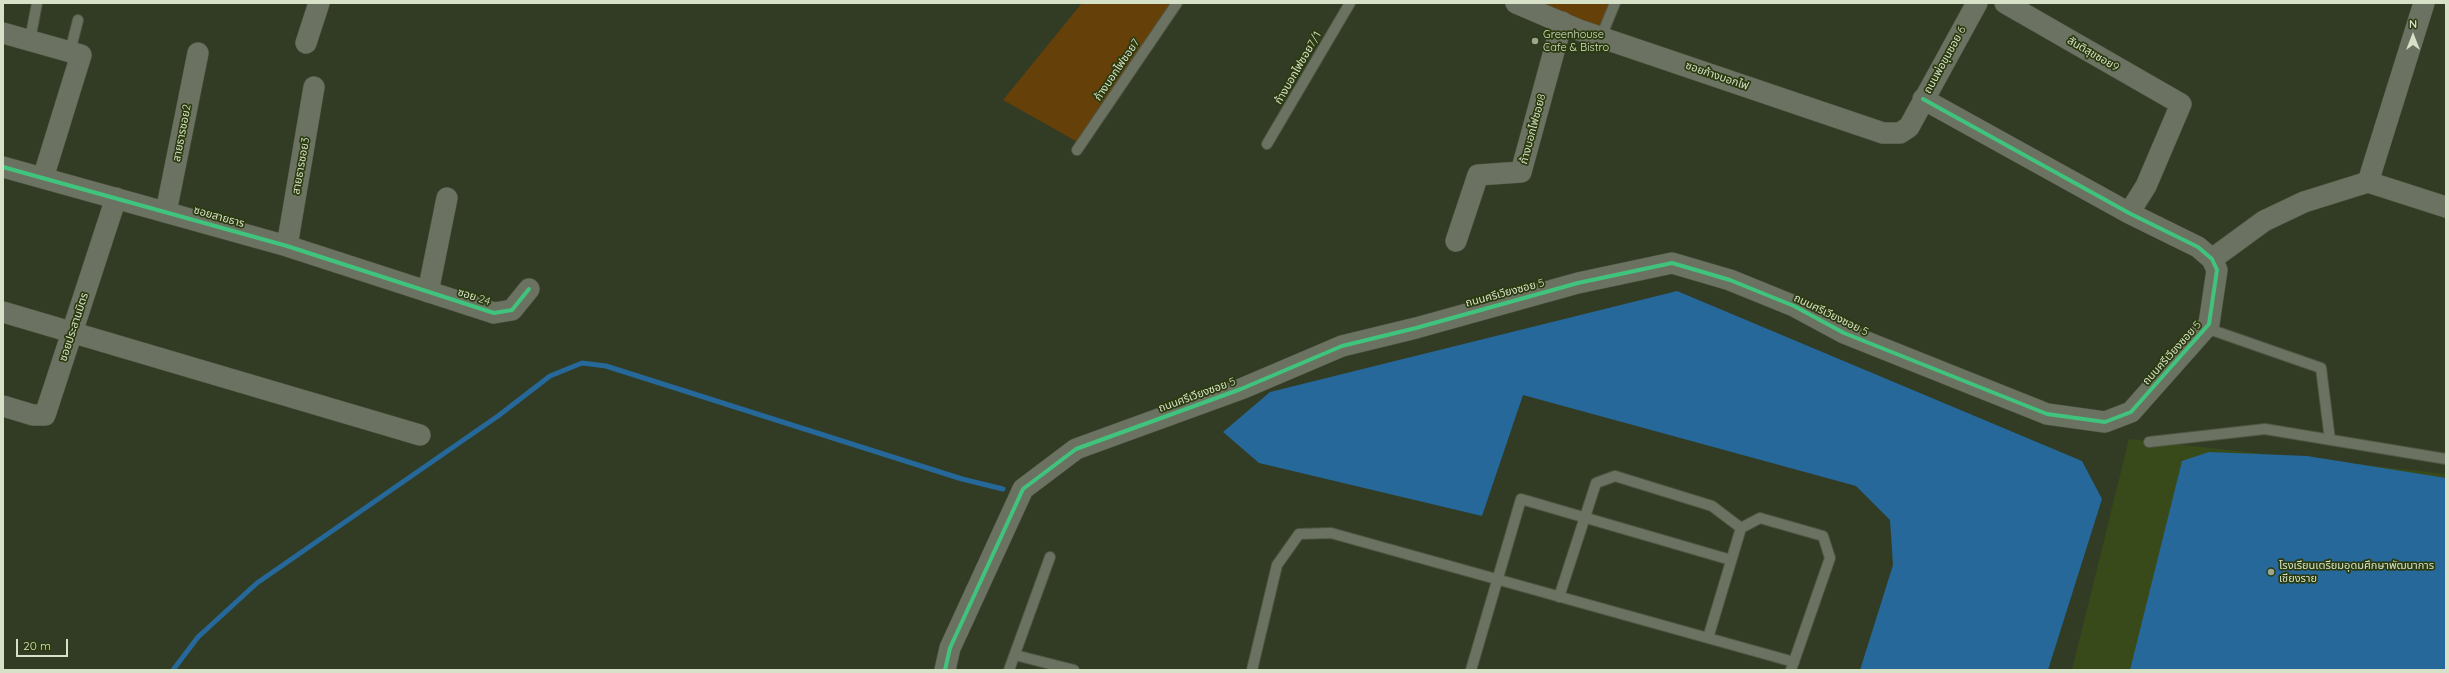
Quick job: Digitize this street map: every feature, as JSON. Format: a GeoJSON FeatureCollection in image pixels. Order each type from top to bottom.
{"type":"FeatureCollection","features":[{"type":"Feature","properties":{"kind":"street"},"geometry":{"type":"LineString","coordinates":[[306,43],[319,3]]}},
{"type":"Feature","properties":{"kind":"street","name":"ซอยก้างบอกไฟ"},"geometry":{"type":"LineString","coordinates":[[1516,3],[1601,37],[1883,132],[1900,133],[1909,126],[1918,108]]}},
{"type":"Feature","properties":{"kind":"street","name":"ถนนพ่อขุนซอย 6"},"geometry":{"type":"LineString","coordinates":[[1918,108],[1977,3]]}},
{"type":"Feature","properties":{"kind":"street","name":"สันติสุขซอย9"},"geometry":{"type":"LineString","coordinates":[[2005,3],[2181,104],[2146,186],[2129,213]]}},
{"type":"Feature","properties":{"kind":"street"},"geometry":{"type":"LineString","coordinates":[[2368,182],[2424,3]]}},
{"type":"Feature","properties":{"kind":"street","name":"ก้างบอกไฟซอย8"},"geometry":{"type":"LineString","coordinates":[[1456,241],[1478,175],[1521,172],[1562,22]]}},
{"type":"Feature","properties":{"kind":"street"},"geometry":{"type":"LineString","coordinates":[[3,33],[81,55],[43,178]]}},
{"type":"Feature","properties":{"kind":"street","name":"สายธารซอย2"},"geometry":{"type":"LineString","coordinates":[[166,212],[198,53]]}},
{"type":"Feature","properties":{"kind":"street","name":"สายธารซอย3"},"geometry":{"type":"LineString","coordinates":[[287,246],[314,87]]}},
{"type":"Feature","properties":{"kind":"street"},"geometry":{"type":"LineString","coordinates":[[1918,108],[2198,247],[2212,259],[2264,221],[2304,202],[2368,182],[2446,207]]}},
{"type":"Feature","properties":{"kind":"street","name":"ซอยสายธาร"},"geometry":{"type":"LineString","coordinates":[[3,167],[287,246],[428,292]]}},
{"type":"Feature","properties":{"kind":"street","name":"ซอยประสานมิตร"},"geometry":{"type":"LineString","coordinates":[[3,406],[33,415],[45,415],[116,198]]}},
{"type":"Feature","properties":{"kind":"street"},"geometry":{"type":"LineString","coordinates":[[428,292],[447,198]]}},
{"type":"Feature","properties":{"kind":"street","name":"ถนนศรีเวียงซอย 5"},"geometry":{"type":"LineString","coordinates":[[945,670],[950,648],[1023,489],[1076,449],[1241,389],[1342,346],[1416,328],[1570,285],[1672,262],[1730,280],[1794,306],[1844,333],[2047,414],[2105,422],[2131,412],[2209,324],[2217,270],[2212,259]]}},
{"type":"Feature","properties":{"kind":"street","name":"ซอย 24"},"geometry":{"type":"LineString","coordinates":[[428,292],[494,313],[512,310],[529,289]]}},
{"type":"Feature","properties":{"kind":"street"},"geometry":{"type":"LineString","coordinates":[[3,312],[420,435]]}},
{"type":"Feature","properties":{"kind":"lane"},"geometry":{"type":"LineString","coordinates":[[30,40],[37,3]]}},
{"type":"Feature","properties":{"kind":"lane","name":"ก้างบอกไฟซอย7"},"geometry":{"type":"LineString","coordinates":[[1077,150],[1177,3]]}},
{"type":"Feature","properties":{"kind":"lane","name":"ก้างบอกไฟซอย7/1"},"geometry":{"type":"LineString","coordinates":[[1267,144],[1350,3]]}},
{"type":"Feature","properties":{"kind":"lane"},"geometry":{"type":"LineString","coordinates":[[1601,37],[1615,3]]}},
{"type":"Feature","properties":{"kind":"lane"},"geometry":{"type":"LineString","coordinates":[[70,52],[78,20]]}},
{"type":"Feature","properties":{"kind":"lane"},"geometry":{"type":"LineString","coordinates":[[2206,328],[2320,368],[2330,440]]}},
{"type":"Feature","properties":{"kind":"lane"},"geometry":{"type":"LineString","coordinates":[[2149,442],[2266,429],[2446,458]]}},
{"type":"Feature","properties":{"kind":"lane"},"geometry":{"type":"LineString","coordinates":[[1558,597],[1583,517],[1596,483],[1615,476],[1712,506],[1741,528]]}},
{"type":"Feature","properties":{"kind":"lane"},"geometry":{"type":"LineString","coordinates":[[1471,670],[1521,499],[1731,560]]}},
{"type":"Feature","properties":{"kind":"lane"},"geometry":{"type":"LineString","coordinates":[[1252,670],[1277,566],[1299,534],[1331,533],[1708,638],[1793,666],[1830,558],[1823,536],[1760,518],[1741,528],[1708,638]]}},
{"type":"Feature","properties":{"kind":"lane"},"geometry":{"type":"LineString","coordinates":[[1009,670],[1050,557]]}},
{"type":"Feature","properties":{"kind":"lane"},"geometry":{"type":"LineString","coordinates":[[1015,655],[1074,670]]}},
{"type":"Feature","properties":{"kind":"shaded area"},"geometry":{"type":"Polygon","coordinates":[[[1082,3],[1177,3],[1081,144],[1003,100],[1082,3]]]}},
{"type":"Feature","properties":{"kind":"shaded area"},"geometry":{"type":"Polygon","coordinates":[[[1519,3],[1610,3],[1601,37],[1519,3]]]}},
{"type":"Feature","properties":{"kind":"shaded area","name":"โรงเรียนเตรียมอุดมศึกษาพัฒนาการ เชียงราย"},"geometry":{"type":"Polygon","coordinates":[[[2129,439],[2446,474],[2446,670],[2072,670],[2129,439]]]}},
{"type":"Feature","properties":{"kind":"water"},"geometry":{"type":"Polygon","coordinates":[[[1677,291],[2082,461],[2102,499],[2048,670],[1860,670],[1893,565],[1890,520],[1856,486],[1523,395],[1482,516],[1259,463],[1223,432],[1270,392],[1677,291]]]}},
{"type":"Feature","properties":{"kind":"water","name":"โรงเรียนเตรียมอุดมศึกษาพัฒนาการ เชียงราย"},"geometry":{"type":"Polygon","coordinates":[[[2209,452],[2307,456],[2446,478],[2446,670],[2130,670],[2182,461],[2209,452]]]}},
{"type":"Feature","properties":{"kind":"waterway"},"geometry":{"type":"LineString","coordinates":[[173,670],[198,637],[257,583],[498,416],[550,376],[582,363],[606,366],[962,479],[1003,489]]}},
{"type":"Feature","properties":{"kind":"cycle path"},"geometry":{"type":"LineString","coordinates":[[945,670],[950,648],[1023,489],[1076,449],[1241,389],[1342,346],[1416,328],[1578,283],[1672,263],[1730,280],[1794,306],[1844,333],[2047,414],[2105,422],[2131,412],[2209,324],[2217,270],[2212,259],[2198,247],[2129,213],[1923,99]]}},
{"type":"Feature","properties":{"kind":"cycle path"},"geometry":{"type":"LineString","coordinates":[[3,167],[287,246],[494,313],[512,310],[529,289]]}},
{"type":"Feature","properties":{"kind":"place","name":"Greenhouse Cafe & Bistro"},"geometry":{"type":"Point","coordinates":[1535,41]}},
{"type":"Feature","properties":{"kind":"place","name":"โรงเรียนเตรียมอุดมศึกษาพัฒนาการ เชียงราย"},"geometry":{"type":"Point","coordinates":[2271,572]}}]}
